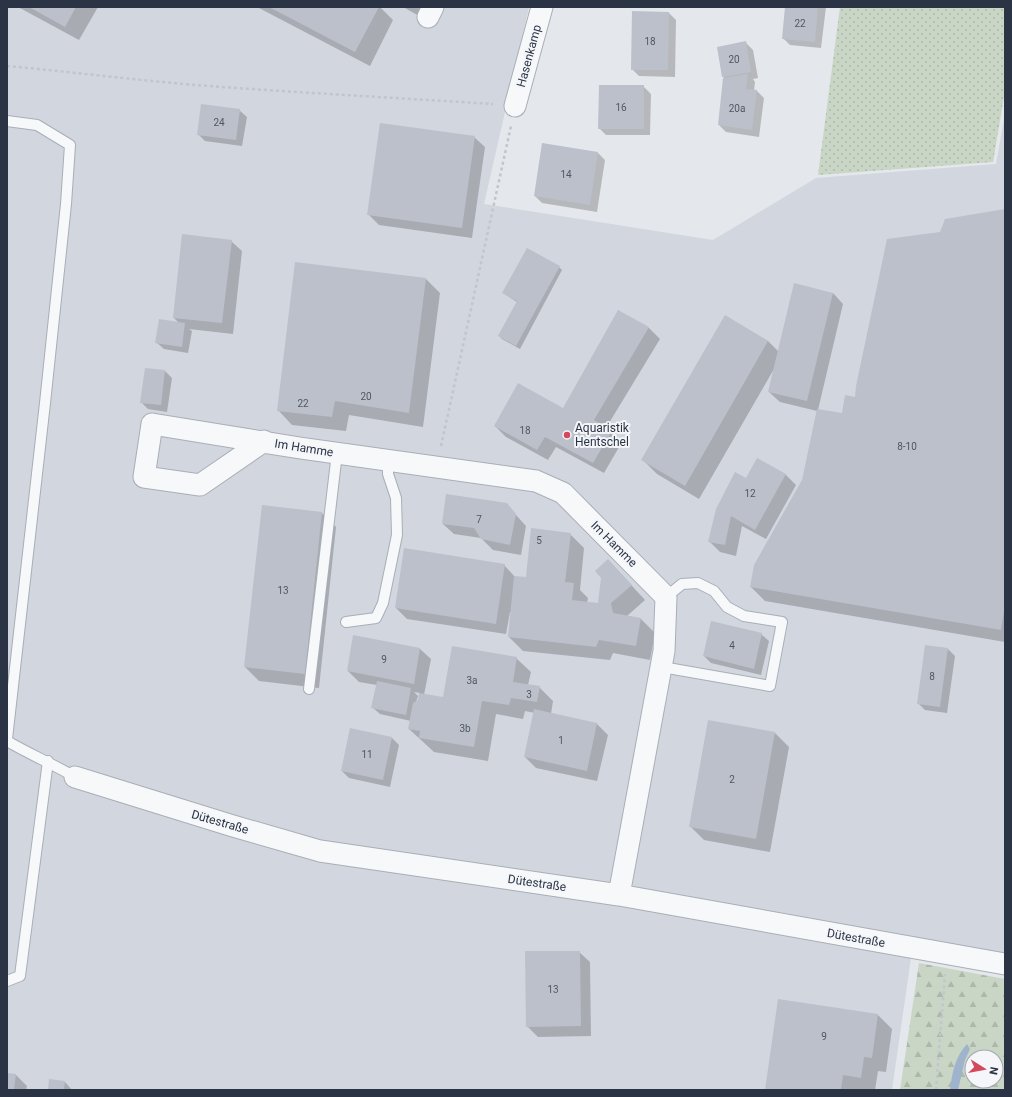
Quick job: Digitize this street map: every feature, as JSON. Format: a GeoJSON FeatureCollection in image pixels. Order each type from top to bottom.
{"type":"FeatureCollection","features":[{"type":"Feature","properties":{"kind":"street","name":"Hasenkamp"},"geometry":{"type":"LineString","coordinates":[[515,106],[542,7]]}},
{"type":"Feature","properties":{"kind":"street","name":"Im Hamme"},"geometry":{"type":"LineString","coordinates":[[264,441],[200,485],[144,477],[152,424],[264,441],[388,461],[536,481],[563,494],[666,598]]}},
{"type":"Feature","properties":{"kind":"street"},"geometry":{"type":"LineString","coordinates":[[619,895],[662,667],[666,598]]}},
{"type":"Feature","properties":{"kind":"street","name":"Dütestraße"},"geometry":{"type":"LineString","coordinates":[[75,777],[226,824],[320,851],[619,895],[1005,964]]}},
{"type":"Feature","properties":{"kind":"lane"},"geometry":{"type":"LineString","coordinates":[[7,121],[37,125],[70,145],[66,204],[7,740],[30,754],[48,761],[75,777]]}},
{"type":"Feature","properties":{"kind":"lane"},"geometry":{"type":"LineString","coordinates":[[309,689],[337,453]]}},
{"type":"Feature","properties":{"kind":"lane"},"geometry":{"type":"LineString","coordinates":[[346,622],[376,618],[383,603],[397,535],[396,498],[388,474],[388,461]]}},
{"type":"Feature","properties":{"kind":"lane"},"geometry":{"type":"LineString","coordinates":[[662,667],[770,686],[782,622],[744,616],[728,607],[714,591],[698,583],[682,584],[666,598]]}},
{"type":"Feature","properties":{"kind":"lane"},"geometry":{"type":"LineString","coordinates":[[7,981],[20,976],[48,761]]}},
{"type":"Feature","properties":{"kind":"path"},"geometry":{"type":"LineString","coordinates":[[7,66],[70,71],[105,77],[210,86],[515,106],[436,468]]}},
{"type":"Feature","properties":{"kind":"path"},"geometry":{"type":"LineString","coordinates":[[936,1090],[947,954]]}},
{"type":"Feature","properties":{"kind":"shaded area"},"geometry":{"type":"Polygon","coordinates":[[[7,7],[529,7],[484,204],[713,240],[816,178],[996,164],[1005,114],[1005,969],[912,951],[892,1090],[7,1090],[7,7]]]}},
{"type":"Feature","properties":{"kind":"green space"},"geometry":{"type":"Polygon","coordinates":[[[840,7],[1005,7],[1005,91],[993,162],[818,175],[840,7]]]}},
{"type":"Feature","properties":{"kind":"green space"},"geometry":{"type":"Polygon","coordinates":[[[919,963],[1005,979],[1005,1090],[900,1090],[919,963]]]}},
{"type":"Feature","properties":{"kind":"water"},"geometry":{"type":"Polygon","coordinates":[[[967,1044],[970,1049],[964,1049],[964,1064],[958,1090],[950,1090],[955,1066],[963,1049],[967,1044]]]}},
{"type":"Feature","properties":{"kind":"building"},"geometry":{"type":"Polygon","coordinates":[[[29,7],[76,7],[65,27],[29,7]]]}},
{"type":"Feature","properties":{"kind":"building"},"geometry":{"type":"Polygon","coordinates":[[[269,7],[379,7],[355,52],[269,7]]]}},
{"type":"Feature","properties":{"kind":"building"},"geometry":{"type":"Polygon","coordinates":[[[785,7],[818,7],[815,42],[782,39],[785,7]]]}},
{"type":"Feature","properties":{"kind":"building"},"geometry":{"type":"Polygon","coordinates":[[[632,11],[669,12],[668,70],[631,70],[632,11]]]}},
{"type":"Feature","properties":{"kind":"building"},"geometry":{"type":"Polygon","coordinates":[[[746,41],[751,72],[722,77],[717,47],[746,41]]]}},
{"type":"Feature","properties":{"kind":"building"},"geometry":{"type":"Polygon","coordinates":[[[748,74],[746,89],[757,90],[752,130],[718,125],[723,78],[748,74]]]}},
{"type":"Feature","properties":{"kind":"building"},"geometry":{"type":"Polygon","coordinates":[[[599,85],[644,85],[644,129],[598,129],[599,85]]]}},
{"type":"Feature","properties":{"kind":"building"},"geometry":{"type":"Polygon","coordinates":[[[201,104],[240,109],[236,140],[197,135],[201,104]]]}},
{"type":"Feature","properties":{"kind":"building"},"geometry":{"type":"Polygon","coordinates":[[[380,123],[475,136],[462,228],[367,215],[380,123]]]}},
{"type":"Feature","properties":{"kind":"building"},"geometry":{"type":"Polygon","coordinates":[[[542,143],[598,152],[590,205],[534,196],[542,143]]]}},
{"type":"Feature","properties":{"kind":"building"},"geometry":{"type":"Polygon","coordinates":[[[1005,209],[1005,605],[1001,630],[750,587],[754,565],[802,480],[817,409],[842,413],[845,395],[855,397],[856,386],[887,239],[940,232],[945,219],[1005,209]]]}},
{"type":"Feature","properties":{"kind":"building"},"geometry":{"type":"Polygon","coordinates":[[[182,234],[232,240],[222,323],[173,318],[182,234]]]}},
{"type":"Feature","properties":{"kind":"building"},"geometry":{"type":"Polygon","coordinates":[[[527,248],[560,266],[516,346],[498,336],[517,301],[502,293],[527,248]]]}},
{"type":"Feature","properties":{"kind":"building"},"geometry":{"type":"Polygon","coordinates":[[[295,262],[426,278],[409,413],[335,401],[332,417],[277,411],[295,262]]]}},
{"type":"Feature","properties":{"kind":"building"},"geometry":{"type":"Polygon","coordinates":[[[794,283],[833,293],[807,401],[768,392],[794,283]]]}},
{"type":"Feature","properties":{"kind":"building"},"geometry":{"type":"Polygon","coordinates":[[[618,310],[649,327],[594,420],[612,431],[593,463],[545,437],[537,450],[494,426],[518,383],[563,408],[618,310]]]}},
{"type":"Feature","properties":{"kind":"building"},"geometry":{"type":"Polygon","coordinates":[[[725,315],[768,341],[685,486],[641,460],[725,315]]]}},
{"type":"Feature","properties":{"kind":"building"},"geometry":{"type":"Polygon","coordinates":[[[159,319],[185,323],[182,347],[155,343],[159,319]]]}},
{"type":"Feature","properties":{"kind":"building"},"geometry":{"type":"Polygon","coordinates":[[[145,368],[165,370],[161,405],[140,403],[145,368]]]}},
{"type":"Feature","properties":{"kind":"building"},"geometry":{"type":"Polygon","coordinates":[[[757,458],[786,474],[755,530],[731,516],[725,545],[708,542],[716,509],[735,472],[746,478],[757,458]]]}},
{"type":"Feature","properties":{"kind":"building"},"geometry":{"type":"Polygon","coordinates":[[[446,494],[507,503],[516,514],[510,545],[481,539],[474,528],[442,524],[446,494]]]}},
{"type":"Feature","properties":{"kind":"building"},"geometry":{"type":"Polygon","coordinates":[[[262,505],[322,512],[305,674],[244,667],[262,505]]]}},
{"type":"Feature","properties":{"kind":"building"},"geometry":{"type":"Polygon","coordinates":[[[531,528],[571,533],[565,582],[574,583],[572,600],[598,603],[601,578],[595,571],[608,559],[632,585],[611,603],[613,613],[641,618],[636,646],[599,640],[596,647],[508,637],[514,576],[526,577],[531,528]]]}},
{"type":"Feature","properties":{"kind":"building"},"geometry":{"type":"Polygon","coordinates":[[[404,548],[505,564],[496,624],[395,608],[404,548]]]}},
{"type":"Feature","properties":{"kind":"building"},"geometry":{"type":"Polygon","coordinates":[[[711,621],[762,633],[754,669],[703,656],[711,621]]]}},
{"type":"Feature","properties":{"kind":"building"},"geometry":{"type":"Polygon","coordinates":[[[353,635],[420,648],[414,684],[347,671],[353,635]]]}},
{"type":"Feature","properties":{"kind":"building"},"geometry":{"type":"Polygon","coordinates":[[[925,645],[948,648],[940,707],[917,704],[925,645]]]}},
{"type":"Feature","properties":{"kind":"building"},"geometry":{"type":"Polygon","coordinates":[[[452,646],[517,657],[513,682],[540,686],[537,702],[511,698],[509,705],[482,701],[474,747],[419,738],[420,731],[408,729],[413,703],[418,700],[419,693],[443,697],[452,646]]]}},
{"type":"Feature","properties":{"kind":"building"},"geometry":{"type":"Polygon","coordinates":[[[377,681],[411,688],[406,715],[371,708],[377,681]]]}},
{"type":"Feature","properties":{"kind":"building"},"geometry":{"type":"Polygon","coordinates":[[[534,709],[597,723],[587,771],[524,757],[534,709]]]}},
{"type":"Feature","properties":{"kind":"building"},"geometry":{"type":"Polygon","coordinates":[[[708,720],[775,732],[756,839],[689,827],[708,720]]]}},
{"type":"Feature","properties":{"kind":"building"},"geometry":{"type":"Polygon","coordinates":[[[350,728],[392,737],[383,780],[341,771],[350,728]]]}},
{"type":"Feature","properties":{"kind":"building"},"geometry":{"type":"Polygon","coordinates":[[[525,951],[580,951],[581,1026],[526,1027],[525,951]]]}},
{"type":"Feature","properties":{"kind":"building"},"geometry":{"type":"Polygon","coordinates":[[[778,999],[878,1014],[872,1058],[864,1057],[861,1078],[843,1075],[841,1090],[765,1090],[778,999]]]}},
{"type":"Feature","properties":{"kind":"building"},"geometry":{"type":"Polygon","coordinates":[[[7,1073],[16,1074],[14,1090],[7,1090],[7,1073]]]}},
{"type":"Feature","properties":{"kind":"building"},"geometry":{"type":"Polygon","coordinates":[[[49,1079],[65,1081],[64,1090],[48,1090],[49,1079]]]}},
{"type":"Feature","properties":{"kind":"place","name":"Aquaristik Hentschel"},"geometry":{"type":"Point","coordinates":[567,435]}}]}
